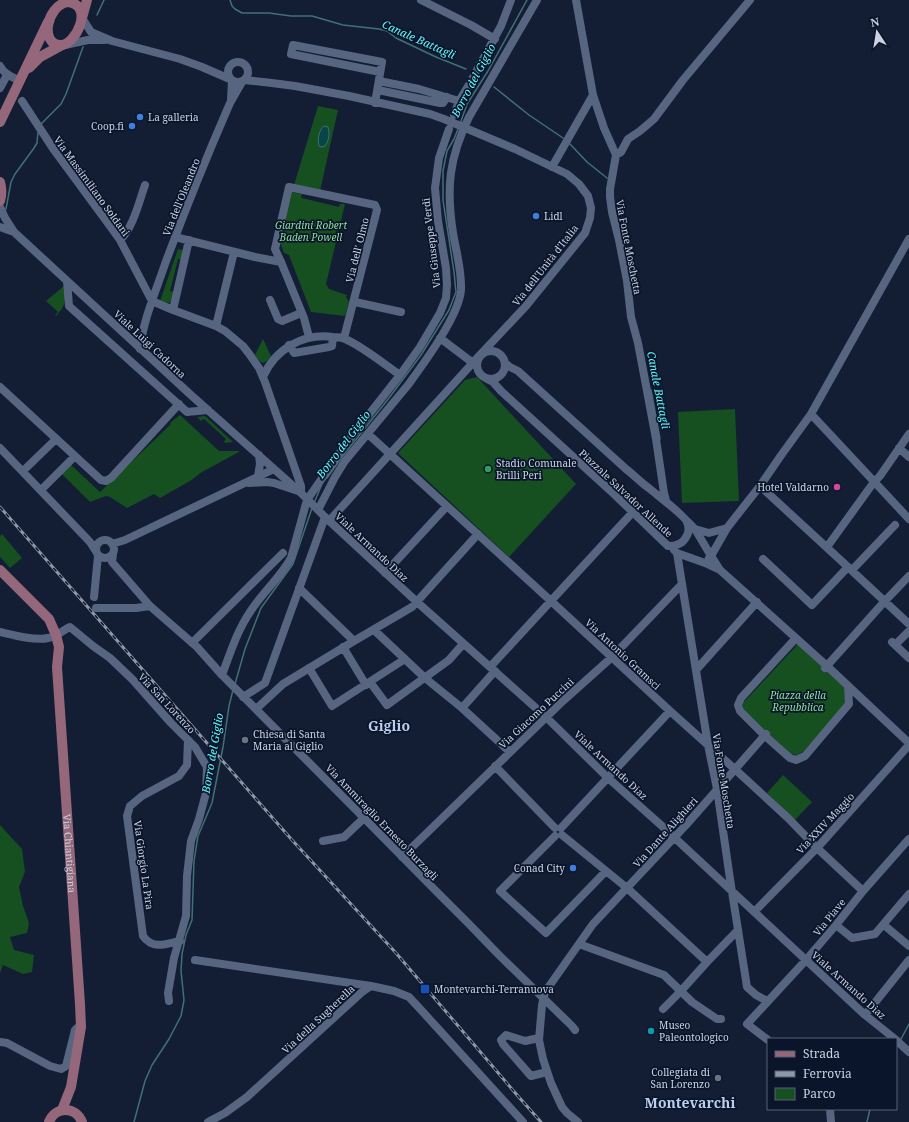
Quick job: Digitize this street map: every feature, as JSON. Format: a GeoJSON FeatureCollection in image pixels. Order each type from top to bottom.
{"type":"FeatureCollection","features":[{"type":"Feature","properties":{"kind":"main road"},"geometry":{"type":"LineString","coordinates":[[22,77],[40,56],[68,43],[75,35],[80,26],[87,0]]}},
{"type":"Feature","properties":{"kind":"main road"},"geometry":{"type":"LineString","coordinates":[[0,122],[49,18],[61,3],[67,2],[74,3],[79,8],[82,18]]}},
{"type":"Feature","properties":{"kind":"main road"},"geometry":{"type":"LineString","coordinates":[[49,18],[48,25],[50,37],[53,42],[63,45]]}},
{"type":"Feature","properties":{"kind":"main road"},"geometry":{"type":"LineString","coordinates":[[0,182],[0,201]]}},
{"type":"Feature","properties":{"kind":"main road","name":"Via Chiantigiana"},"geometry":{"type":"LineString","coordinates":[[0,570],[49,619],[56,635],[59,647],[57,666],[81,1027],[71,1087],[62,1110],[53,1115],[49,1122]]}},
{"type":"Feature","properties":{"kind":"main road","name":"Via Chiantigiana"},"geometry":{"type":"LineString","coordinates":[[71,1087],[75,1112],[82,1122]]}},
{"type":"Feature","properties":{"kind":"main road"},"geometry":{"type":"LineString","coordinates":[[62,1110],[70,1110],[75,1112]]}},
{"type":"Feature","properties":{"kind":"street"},"geometry":{"type":"LineString","coordinates":[[87,0],[87,18],[90,26],[97,34]]}},
{"type":"Feature","properties":{"kind":"street"},"geometry":{"type":"LineString","coordinates":[[454,115],[459,101],[502,26],[511,0]]}},
{"type":"Feature","properties":{"kind":"street"},"geometry":{"type":"LineString","coordinates":[[318,510],[335,477],[346,461],[408,385],[452,318],[458,304],[461,291],[461,275],[450,213],[449,191],[453,158],[460,136],[469,117],[537,0]]}},
{"type":"Feature","properties":{"kind":"street"},"geometry":{"type":"LineString","coordinates":[[576,0],[593,95],[604,128],[616,155],[622,152],[628,139],[654,119],[750,0]]}},
{"type":"Feature","properties":{"kind":"street"},"geometry":{"type":"LineString","coordinates":[[425,1],[495,38]]}},
{"type":"Feature","properties":{"kind":"street"},"geometry":{"type":"LineString","coordinates":[[82,18],[91,32],[112,41],[180,59],[237,82],[272,83]]}},
{"type":"Feature","properties":{"kind":"street"},"geometry":{"type":"LineString","coordinates":[[63,45],[88,40],[112,41]]}},
{"type":"Feature","properties":{"kind":"street"},"geometry":{"type":"LineString","coordinates":[[375,103],[382,62],[293,45],[291,54],[380,72]]}},
{"type":"Feature","properties":{"kind":"street"},"geometry":{"type":"LineString","coordinates":[[232,80],[229,75],[230,67],[234,63],[240,63],[245,65],[253,74],[272,83]]}},
{"type":"Feature","properties":{"kind":"street"},"geometry":{"type":"LineString","coordinates":[[0,66],[7,75],[22,77]]}},
{"type":"Feature","properties":{"kind":"street"},"geometry":{"type":"LineString","coordinates":[[207,69],[230,67]]}},
{"type":"Feature","properties":{"kind":"street"},"geometry":{"type":"LineString","coordinates":[[243,81],[248,76],[248,70]]}},
{"type":"Feature","properties":{"kind":"street"},"geometry":{"type":"LineString","coordinates":[[0,88],[7,75]]}},
{"type":"Feature","properties":{"kind":"street","name":"Via dell'Oleandro"},"geometry":{"type":"LineString","coordinates":[[231,101],[232,80]]}},
{"type":"Feature","properties":{"kind":"street","name":"Via dell'Oleandro"},"geometry":{"type":"LineString","coordinates":[[140,348],[152,301],[175,237],[200,173],[231,101],[243,81]]}},
{"type":"Feature","properties":{"kind":"street"},"geometry":{"type":"LineString","coordinates":[[379,81],[419,89],[459,101]]}},
{"type":"Feature","properties":{"kind":"street","name":"Via dell'Unità d'Italia"},"geometry":{"type":"LineString","coordinates":[[272,83],[349,96],[444,118],[468,130],[515,149],[567,174],[579,184],[588,196],[591,208],[590,218],[585,233],[526,306],[390,454],[327,519]]}},
{"type":"Feature","properties":{"kind":"street"},"geometry":{"type":"LineString","coordinates":[[378,90],[440,103],[443,103],[447,97]]}},
{"type":"Feature","properties":{"kind":"street"},"geometry":{"type":"LineString","coordinates":[[552,167],[593,95]]}},
{"type":"Feature","properties":{"kind":"street","name":"Via Massimiliano Soldani"},"geometry":{"type":"LineString","coordinates":[[22,101],[54,150],[120,240],[152,301]]}},
{"type":"Feature","properties":{"kind":"street","name":"Via Giuseppe Verdi"},"geometry":{"type":"LineString","coordinates":[[222,675],[241,626],[250,611],[291,558],[307,500],[345,445],[420,347],[440,313],[446,298],[447,285],[435,188],[440,158],[448,132]]}},
{"type":"Feature","properties":{"kind":"street","name":"Via Fonte Moschetta"},"geometry":{"type":"LineString","coordinates":[[616,155],[610,189],[611,205],[627,281],[631,317],[638,343],[647,390],[666,501]]}},
{"type":"Feature","properties":{"kind":"street"},"geometry":{"type":"LineString","coordinates":[[120,240],[124,237],[130,225],[145,185]]}},
{"type":"Feature","properties":{"kind":"street","name":"Via dell' Olmo"},"geometry":{"type":"LineString","coordinates":[[281,262],[275,248],[289,187],[375,205],[377,210],[355,302],[344,338]]}},
{"type":"Feature","properties":{"kind":"street","name":"Viale Luigi Cadorna"},"geometry":{"type":"LineString","coordinates":[[0,206],[5,218],[14,232],[129,339],[274,469],[299,489]]}},
{"type":"Feature","properties":{"kind":"street","name":"Viale Luigi Cadorna"},"geometry":{"type":"LineString","coordinates":[[0,227],[14,232]]}},
{"type":"Feature","properties":{"kind":"street"},"geometry":{"type":"LineString","coordinates":[[175,237],[281,262],[302,313],[309,337]]}},
{"type":"Feature","properties":{"kind":"street"},"geometry":{"type":"LineString","coordinates":[[705,563],[711,556],[727,528],[760,486],[811,414],[909,239]]}},
{"type":"Feature","properties":{"kind":"street"},"geometry":{"type":"LineString","coordinates":[[173,310],[189,240]]}},
{"type":"Feature","properties":{"kind":"street"},"geometry":{"type":"LineString","coordinates":[[216,326],[234,252]]}},
{"type":"Feature","properties":{"kind":"street"},"geometry":{"type":"LineString","coordinates":[[68,282],[69,306],[187,412],[208,410]]}},
{"type":"Feature","properties":{"kind":"street"},"geometry":{"type":"LineString","coordinates":[[270,300],[278,319],[280,320],[302,313]]}},
{"type":"Feature","properties":{"kind":"street"},"geometry":{"type":"LineString","coordinates":[[152,301],[216,326],[243,346],[258,365],[297,476],[299,489]]}},
{"type":"Feature","properties":{"kind":"street"},"geometry":{"type":"LineString","coordinates":[[355,302],[401,312]]}},
{"type":"Feature","properties":{"kind":"street","name":"Piazzale Salvador Allende"},"geometry":{"type":"LineString","coordinates":[[485,378],[493,382],[668,546],[675,546],[684,541],[689,532],[687,521],[666,501],[626,469],[518,371],[510,368],[500,355],[498,344],[499,335]]}},
{"type":"Feature","properties":{"kind":"street"},"geometry":{"type":"LineString","coordinates":[[129,339],[142,336]]}},
{"type":"Feature","properties":{"kind":"street"},"geometry":{"type":"LineString","coordinates":[[263,376],[269,364],[289,345],[309,337],[326,336],[344,338],[360,347],[400,375]]}},
{"type":"Feature","properties":{"kind":"street"},"geometry":{"type":"LineString","coordinates":[[289,345],[294,353],[329,347],[332,346],[333,337]]}},
{"type":"Feature","properties":{"kind":"street"},"geometry":{"type":"LineString","coordinates":[[440,338],[473,363]]}},
{"type":"Feature","properties":{"kind":"street"},"geometry":{"type":"LineString","coordinates":[[485,378],[477,370],[476,365],[479,356],[487,351],[497,352],[500,355]]}},
{"type":"Feature","properties":{"kind":"street"},"geometry":{"type":"LineString","coordinates":[[463,374],[471,374],[485,378],[497,378],[503,372],[505,363]]}},
{"type":"Feature","properties":{"kind":"street"},"geometry":{"type":"LineString","coordinates":[[258,365],[264,366],[269,364]]}},
{"type":"Feature","properties":{"kind":"street"},"geometry":{"type":"LineString","coordinates":[[0,388],[101,480],[106,481],[111,478],[179,404]]}},
{"type":"Feature","properties":{"kind":"street"},"geometry":{"type":"LineString","coordinates":[[811,414],[909,519]]}},
{"type":"Feature","properties":{"kind":"street","name":"Via Antonio Gramsci"},"geometry":{"type":"LineString","coordinates":[[368,434],[551,601],[611,658],[734,768],[863,891]]}},
{"type":"Feature","properties":{"kind":"street"},"geometry":{"type":"LineString","coordinates":[[827,547],[909,434]]}},
{"type":"Feature","properties":{"kind":"street"},"geometry":{"type":"LineString","coordinates":[[23,471],[56,439]]}},
{"type":"Feature","properties":{"kind":"street"},"geometry":{"type":"LineString","coordinates":[[0,448],[83,534],[97,553],[103,558],[109,558],[113,549],[125,540],[274,469]]}},
{"type":"Feature","properties":{"kind":"street"},"geometry":{"type":"LineString","coordinates":[[899,448],[909,458]]}},
{"type":"Feature","properties":{"kind":"street"},"geometry":{"type":"LineString","coordinates":[[258,476],[260,464],[259,455]]}},
{"type":"Feature","properties":{"kind":"street"},"geometry":{"type":"LineString","coordinates":[[41,490],[76,456]]}},
{"type":"Feature","properties":{"kind":"street"},"geometry":{"type":"LineString","coordinates":[[267,482],[274,469]]}},
{"type":"Feature","properties":{"kind":"street"},"geometry":{"type":"LineString","coordinates":[[246,483],[267,482],[299,489],[314,489]]}},
{"type":"Feature","properties":{"kind":"street"},"geometry":{"type":"LineString","coordinates":[[760,486],[909,624]]}},
{"type":"Feature","properties":{"kind":"street","name":"Viale Armando Diaz"},"geometry":{"type":"LineString","coordinates":[[299,489],[307,500],[385,573],[546,717],[607,777],[674,837],[865,1015],[894,1038]]}},
{"type":"Feature","properties":{"kind":"street"},"geometry":{"type":"LineString","coordinates":[[385,573],[447,506]]}},
{"type":"Feature","properties":{"kind":"street"},"geometry":{"type":"LineString","coordinates":[[462,708],[492,669],[551,601],[632,513]]}},
{"type":"Feature","properties":{"kind":"street"},"geometry":{"type":"LineString","coordinates":[[242,695],[265,683],[299,588],[327,519]]}},
{"type":"Feature","properties":{"kind":"street"},"geometry":{"type":"LineString","coordinates":[[687,521],[695,529],[720,570]]}},
{"type":"Feature","properties":{"kind":"street"},"geometry":{"type":"LineString","coordinates":[[763,559],[812,605],[895,525]]}},
{"type":"Feature","properties":{"kind":"street"},"geometry":{"type":"LineString","coordinates":[[695,529],[709,533],[727,528]]}},
{"type":"Feature","properties":{"kind":"street"},"geometry":{"type":"LineString","coordinates":[[83,534],[93,539],[107,540],[113,549]]}},
{"type":"Feature","properties":{"kind":"street"},"geometry":{"type":"LineString","coordinates":[[256,710],[283,684],[354,640],[412,607],[478,534]]}},
{"type":"Feature","properties":{"kind":"street"},"geometry":{"type":"LineString","coordinates":[[94,597],[97,544],[102,540]]}},
{"type":"Feature","properties":{"kind":"street"},"geometry":{"type":"LineString","coordinates":[[668,546],[677,553],[720,570],[757,602],[909,744]]}},
{"type":"Feature","properties":{"kind":"street","name":"Via Ammiraglio Ernesto Burzagli"},"geometry":{"type":"LineString","coordinates":[[113,549],[112,562],[150,606],[192,643],[256,710],[575,1030]]}},
{"type":"Feature","properties":{"kind":"street","name":"Via Fonte Moschetta"},"geometry":{"type":"LineString","coordinates":[[677,553],[708,745],[717,789],[731,890],[747,987],[756,995],[767,1001]]}},
{"type":"Feature","properties":{"kind":"street"},"geometry":{"type":"LineString","coordinates":[[192,643],[283,554]]}},
{"type":"Feature","properties":{"kind":"street"},"geometry":{"type":"LineString","coordinates":[[826,667],[909,576]]}},
{"type":"Feature","properties":{"kind":"street","name":"Via Giacomo Puccini"},"geometry":{"type":"LineString","coordinates":[[402,857],[546,717],[611,658],[682,584]]}},
{"type":"Feature","properties":{"kind":"street"},"geometry":{"type":"LineString","coordinates":[[299,588],[354,640]]}},
{"type":"Feature","properties":{"kind":"street"},"geometry":{"type":"LineString","coordinates":[[696,670],[757,602]]}},
{"type":"Feature","properties":{"kind":"street"},"geometry":{"type":"LineString","coordinates":[[96,608],[136,608],[150,606]]}},
{"type":"Feature","properties":{"kind":"street","name":"Via San Lorenzo"},"geometry":{"type":"LineString","coordinates":[[56,635],[70,627],[110,658],[133,680],[171,723],[195,747],[207,767],[206,794],[191,841],[187,876],[186,916],[174,958],[168,993],[169,1001]]}},
{"type":"Feature","properties":{"kind":"street"},"geometry":{"type":"LineString","coordinates":[[374,630],[425,678],[462,708],[510,752]]}},
{"type":"Feature","properties":{"kind":"street"},"geometry":{"type":"LineString","coordinates":[[909,631],[894,644],[909,658]]}},
{"type":"Feature","properties":{"kind":"street"},"geometry":{"type":"LineString","coordinates":[[0,632],[39,639],[56,635]]}},
{"type":"Feature","properties":{"kind":"street"},"geometry":{"type":"LineString","coordinates":[[796,638],[741,698],[738,705],[740,711],[790,758],[796,760],[805,756],[849,704],[848,686]]}},
{"type":"Feature","properties":{"kind":"street"},"geometry":{"type":"LineString","coordinates":[[343,647],[368,683],[387,705],[449,660],[463,644]]}},
{"type":"Feature","properties":{"kind":"street"},"geometry":{"type":"LineString","coordinates":[[309,668],[332,706],[405,659]]}},
{"type":"Feature","properties":{"kind":"street"},"geometry":{"type":"LineString","coordinates":[[606,871],[546,933],[500,891],[558,832],[607,777],[670,711]]}},
{"type":"Feature","properties":{"kind":"street","name":"Via Dante Alighieri"},"geometry":{"type":"LineString","coordinates":[[543,998],[545,992],[593,924],[686,825],[765,734]]}},
{"type":"Feature","properties":{"kind":"street","name":"Via Giorgio La Pira"},"geometry":{"type":"LineString","coordinates":[[180,941],[159,946],[147,941],[144,936],[127,816],[130,806],[142,796],[179,776],[187,765],[188,740]]}},
{"type":"Feature","properties":{"kind":"street","name":"Via XXIV Maggio"},"geometry":{"type":"LineString","coordinates":[[754,912],[817,848],[909,744]]}},
{"type":"Feature","properties":{"kind":"street"},"geometry":{"type":"LineString","coordinates":[[495,766],[558,832],[626,888],[706,962]]}},
{"type":"Feature","properties":{"kind":"street"},"geometry":{"type":"LineString","coordinates":[[323,841],[344,837],[364,818]]}},
{"type":"Feature","properties":{"kind":"street","name":"Via Piave"},"geometry":{"type":"LineString","coordinates":[[767,1039],[747,1024],[806,960],[863,891],[909,839]]}},
{"type":"Feature","properties":{"kind":"street"},"geometry":{"type":"LineString","coordinates":[[836,925],[852,938],[875,934],[909,894]]}},
{"type":"Feature","properties":{"kind":"street"},"geometry":{"type":"LineString","coordinates":[[884,925],[909,946]]}},
{"type":"Feature","properties":{"kind":"street"},"geometry":{"type":"LineString","coordinates":[[663,1009],[738,930]]}},
{"type":"Feature","properties":{"kind":"street"},"geometry":{"type":"LineString","coordinates":[[579,944],[664,975],[692,1002],[717,1019],[721,1018]]}},
{"type":"Feature","properties":{"kind":"street"},"geometry":{"type":"LineString","coordinates":[[195,960],[371,986]]}},
{"type":"Feature","properties":{"kind":"street"},"geometry":{"type":"LineString","coordinates":[[865,1015],[909,960]]}},
{"type":"Feature","properties":{"kind":"street","name":"Via della Sugherella"},"geometry":{"type":"LineString","coordinates":[[208,1122],[247,1097],[362,992],[371,986],[394,991],[409,997],[523,1122]]}},
{"type":"Feature","properties":{"kind":"street"},"geometry":{"type":"LineString","coordinates":[[543,998],[539,1038],[547,1072],[562,1107],[578,1122]]}},
{"type":"Feature","properties":{"kind":"street"},"geometry":{"type":"LineString","coordinates":[[0,1042],[7,1043],[50,1066],[61,1069],[66,1066],[75,1030],[81,1027]]}},
{"type":"Feature","properties":{"kind":"street"},"geometry":{"type":"LineString","coordinates":[[539,1038],[525,1041],[506,1035],[500,1040],[530,1076],[547,1072]]}},
{"type":"Feature","properties":{"kind":"street","name":"Viale Armando Diaz"},"geometry":{"type":"LineString","coordinates":[[897,1041],[908,1051]]}},
{"type":"Feature","properties":{"kind":"street"},"geometry":{"type":"LineString","coordinates":[[830,1110],[831,1122]]}},
{"type":"Feature","properties":{"kind":"green space"},"geometry":{"type":"Polygon","coordinates":[[[318,106],[338,110],[320,191],[294,185],[318,106]]]}},
{"type":"Feature","properties":{"kind":"green space","name":"Giardini Robert Baden Powell"},"geometry":{"type":"Polygon","coordinates":[[[292,192],[302,194],[301,198],[339,207],[340,204],[345,204],[326,284],[329,289],[347,295],[346,297],[349,302],[345,316],[311,312],[289,255],[284,253],[280,242],[292,192]]]}},
{"type":"Feature","properties":{"kind":"green space"},"geometry":{"type":"Polygon","coordinates":[[[178,249],[183,250],[182,260],[178,259],[170,291],[174,292],[172,300],[169,303],[160,301],[178,249]]]}},
{"type":"Feature","properties":{"kind":"green space"},"geometry":{"type":"Polygon","coordinates":[[[64,286],[64,305],[56,316],[55,315],[58,312],[46,301],[64,286]]]}},
{"type":"Feature","properties":{"kind":"green space"},"geometry":{"type":"Polygon","coordinates":[[[263,339],[271,356],[263,363],[255,355],[263,339]]]}},
{"type":"Feature","properties":{"kind":"green space","name":"Stadio Comunale Brilli Peri"},"geometry":{"type":"Polygon","coordinates":[[[477,377],[576,484],[509,557],[398,453],[465,380],[477,377]]]}},
{"type":"Feature","properties":{"kind":"green space"},"geometry":{"type":"Polygon","coordinates":[[[735,409],[739,501],[682,503],[678,412],[735,409]]]}},
{"type":"Feature","properties":{"kind":"green space"},"geometry":{"type":"Polygon","coordinates":[[[180,415],[219,451],[239,452],[202,472],[190,481],[160,498],[154,494],[127,508],[106,496],[90,502],[61,473],[71,465],[100,492],[180,415]]]}},
{"type":"Feature","properties":{"kind":"green space"},"geometry":{"type":"Polygon","coordinates":[[[205,416],[233,442],[225,443],[224,442],[226,439],[204,419],[201,421],[197,417],[205,416]]]}},
{"type":"Feature","properties":{"kind":"green space"},"geometry":{"type":"Polygon","coordinates":[[[2,534],[22,558],[10,568],[0,557],[0,536],[2,534]]]}},
{"type":"Feature","properties":{"kind":"green space","name":"Piazza della Repubblica"},"geometry":{"type":"Polygon","coordinates":[[[798,644],[847,689],[847,703],[803,752],[796,755],[791,754],[743,710],[743,703],[798,644]]]}},
{"type":"Feature","properties":{"kind":"green space"},"geometry":{"type":"Polygon","coordinates":[[[783,775],[812,802],[795,820],[767,793],[783,775]]]}},
{"type":"Feature","properties":{"kind":"green space"},"geometry":{"type":"Polygon","coordinates":[[[0,825],[22,849],[25,872],[19,887],[23,906],[29,923],[27,933],[10,937],[14,950],[34,955],[32,972],[23,974],[3,965],[0,973],[0,825]]]}},
{"type":"Feature","properties":{"kind":"shaded area"},"geometry":{"type":"Polygon","coordinates":[[[324,126],[328,127],[329,137],[325,146],[321,147],[318,143],[318,138],[324,126]]]}},
{"type":"Feature","properties":{"kind":"waterway"},"geometry":{"type":"LineString","coordinates":[[97,15],[104,0]]}},
{"type":"Feature","properties":{"kind":"waterway","name":"Canale Battagli"},"geometry":{"type":"LineString","coordinates":[[230,0],[232,6],[242,13],[312,16],[343,25],[387,31],[396,38],[466,69]]}},
{"type":"Feature","properties":{"kind":"waterway","name":"Borro del Giglio"},"geometry":{"type":"LineString","coordinates":[[460,124],[467,104],[488,71],[527,0]]}},
{"type":"Feature","properties":{"kind":"waterway"},"geometry":{"type":"LineString","coordinates":[[41,124],[61,104],[83,47]]}},
{"type":"Feature","properties":{"kind":"waterway","name":"Canale Battagli"},"geometry":{"type":"LineString","coordinates":[[494,87],[529,115],[563,138]]}},
{"type":"Feature","properties":{"kind":"waterway","name":"Borro del Giglio"},"geometry":{"type":"LineString","coordinates":[[327,478],[421,355],[449,310],[456,292],[443,200],[443,171],[447,151],[458,129]]}},
{"type":"Feature","properties":{"kind":"waterway"},"geometry":{"type":"LineString","coordinates":[[6,209],[11,182],[37,143],[38,132]]}},
{"type":"Feature","properties":{"kind":"waterway","name":"Canale Battagli"},"geometry":{"type":"LineString","coordinates":[[570,144],[587,162],[607,178]]}},
{"type":"Feature","properties":{"kind":"waterway","name":"Canale Battagli"},"geometry":{"type":"LineString","coordinates":[[651,390],[660,439]]}},
{"type":"Feature","properties":{"kind":"waterway","name":"Borro del Giglio"},"geometry":{"type":"LineString","coordinates":[[314,503],[322,484]]}},
{"type":"Feature","properties":{"kind":"waterway","name":"Borro del Giglio"},"geometry":{"type":"LineString","coordinates":[[235,684],[245,649],[261,608],[293,564],[312,508]]}},
{"type":"Feature","properties":{"kind":"waterway","name":"Borro del Giglio"},"geometry":{"type":"LineString","coordinates":[[134,1122],[145,1081],[152,1065],[169,1039],[181,1016],[184,1000],[181,971],[182,954],[186,935],[192,920],[194,861],[198,836],[212,803],[233,690]]}},
{"type":"Feature","properties":{"kind":"waterway"},"geometry":{"type":"LineString","coordinates":[[900,1041],[909,1024]]}},
{"type":"Feature","properties":{"kind":"waterway","name":"Canale Battagli"},"geometry":{"type":"LineString","coordinates":[[867,1122],[870,1110]]}},
{"type":"Feature","properties":{"kind":"railway"},"geometry":{"type":"LineString","coordinates":[[0,507],[292,840],[396,953],[541,1122]]}},
{"type":"Feature","properties":{"kind":"place","name":"La galleria"},"geometry":{"type":"Point","coordinates":[140,117]}},
{"type":"Feature","properties":{"kind":"place","name":"Coop.fi"},"geometry":{"type":"Point","coordinates":[132,126]}},
{"type":"Feature","properties":{"kind":"place","name":"Lidl"},"geometry":{"type":"Point","coordinates":[536,216]}},
{"type":"Feature","properties":{"kind":"place","name":"Stadio Comunale Brilli Peri"},"geometry":{"type":"Point","coordinates":[488,469]}},
{"type":"Feature","properties":{"kind":"place","name":"Hotel Valdarno"},"geometry":{"type":"Point","coordinates":[837,487]}},
{"type":"Feature","properties":{"kind":"place","name":"Chiesa di Santa Maria al Giglio"},"geometry":{"type":"Point","coordinates":[245,740]}},
{"type":"Feature","properties":{"kind":"place","name":"Conad City"},"geometry":{"type":"Point","coordinates":[573,868]}},
{"type":"Feature","properties":{"kind":"place","name":"Montevarchi-Terranuova"},"geometry":{"type":"Point","coordinates":[425,989]}},
{"type":"Feature","properties":{"kind":"place","name":"Museo Paleontologico"},"geometry":{"type":"Point","coordinates":[651,1031]}},
{"type":"Feature","properties":{"kind":"place","name":"Collegiata di San Lorenzo"},"geometry":{"type":"Point","coordinates":[718,1078]}},
{"type":"Feature","properties":{"kind":"district","name":"Giglio"},"geometry":{"type":"Point","coordinates":[389,725]}},
{"type":"Feature","properties":{"kind":"district","name":"Montevarchi"},"geometry":{"type":"Point","coordinates":[690,1102]}}]}
